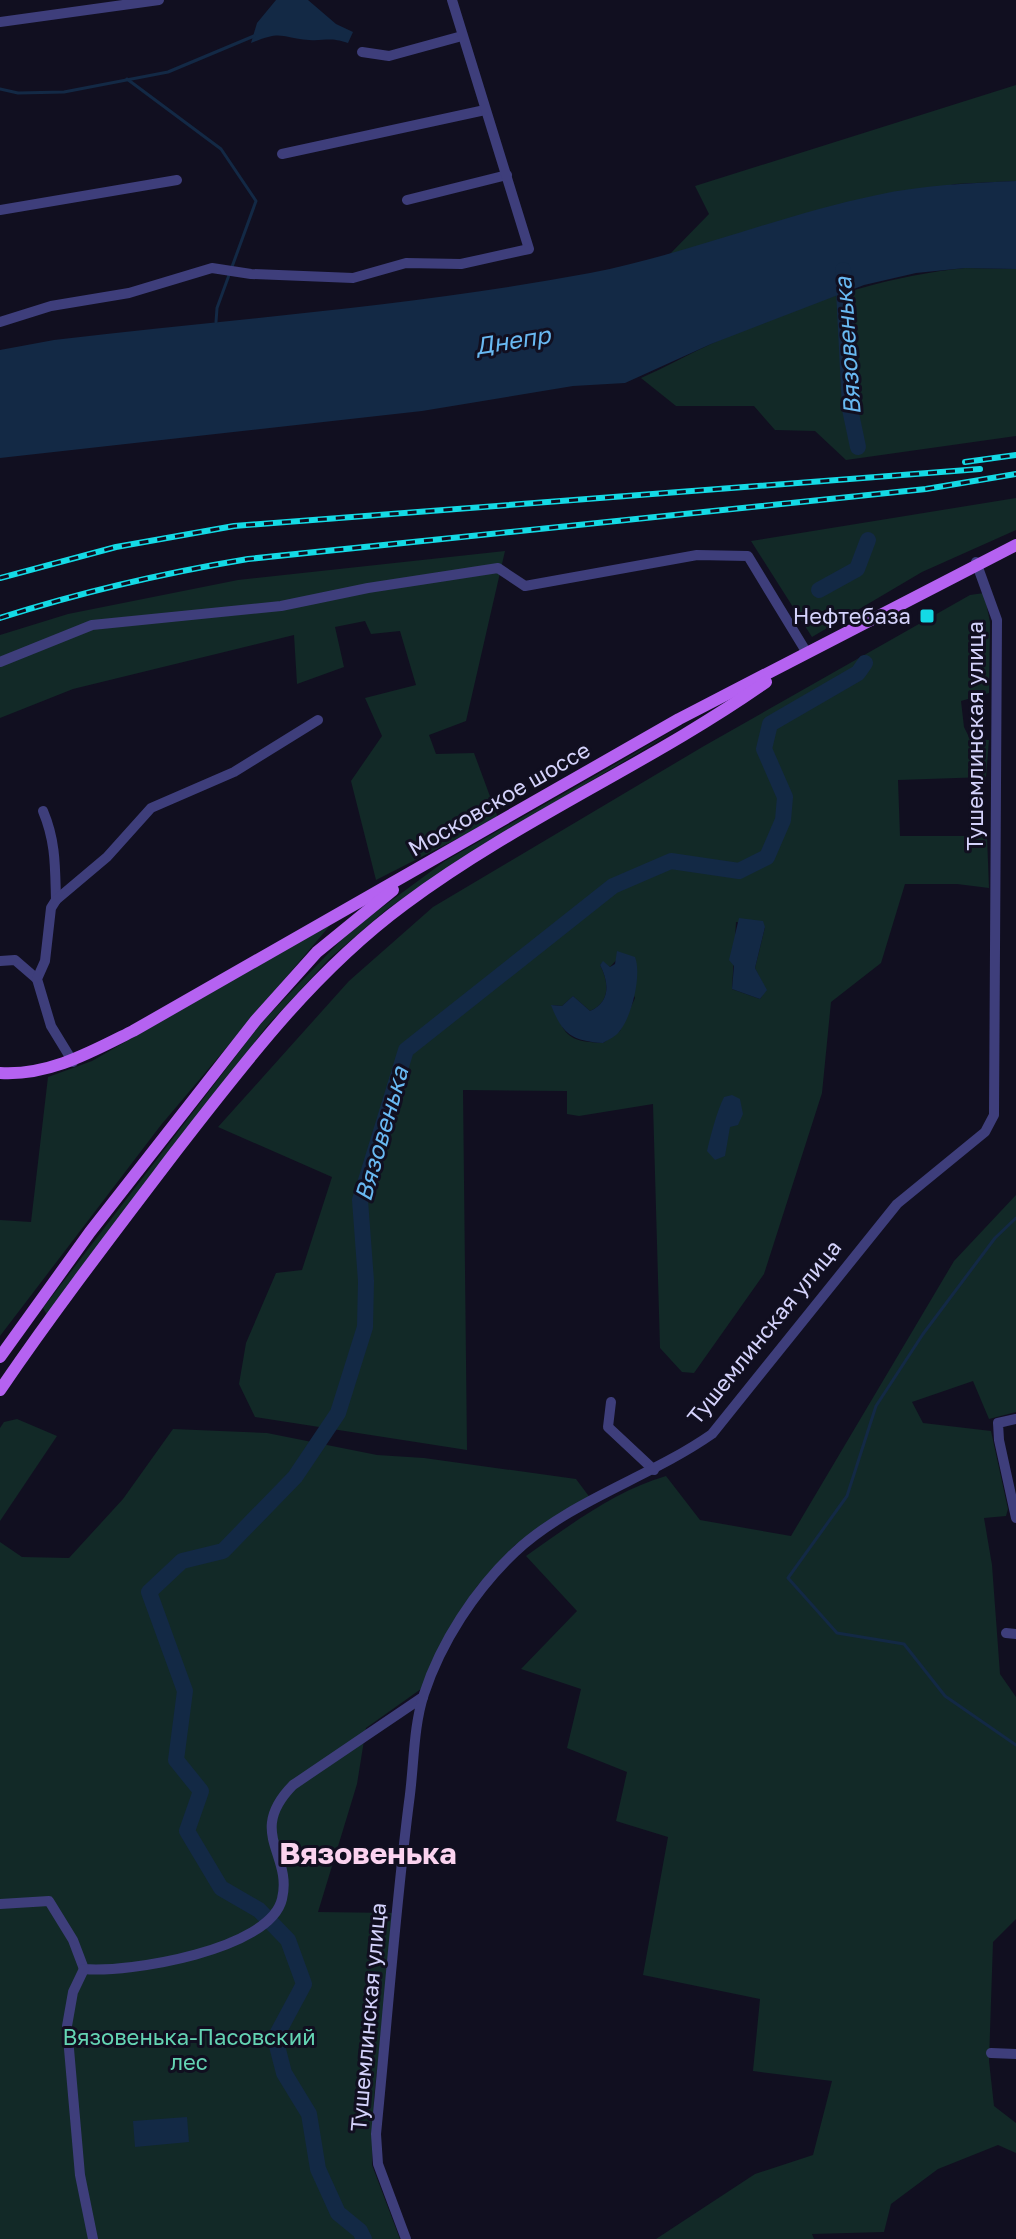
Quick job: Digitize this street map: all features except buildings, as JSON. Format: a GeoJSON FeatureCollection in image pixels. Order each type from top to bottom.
{"type":"FeatureCollection","features":[{"type":"Feature","properties":{"kind":"main road","name":"Московское шоссе"},"geometry":{"type":"LineString","coordinates":[[0,1073],[40,1071],[73,1062],[254,963],[679,719],[976,562],[1016,545]]}},
{"type":"Feature","properties":{"kind":"main road"},"geometry":{"type":"LineString","coordinates":[[0,1390],[96,1256],[215,1101],[298,999],[334,963],[434,883],[718,716],[804,655]]}},
{"type":"Feature","properties":{"kind":"main road"},"geometry":{"type":"LineString","coordinates":[[0,1357],[90,1232],[284,988],[345,927],[437,857]]}},
{"type":"Feature","properties":{"kind":"street"},"geometry":{"type":"LineString","coordinates":[[0,22],[159,0]]}},
{"type":"Feature","properties":{"kind":"street"},"geometry":{"type":"LineString","coordinates":[[0,322],[51,306],[129,293],[212,268],[251,274],[353,278],[406,263],[461,264],[529,249],[452,0]]}},
{"type":"Feature","properties":{"kind":"street"},"geometry":{"type":"LineString","coordinates":[[362,52],[389,56],[462,36]]}},
{"type":"Feature","properties":{"kind":"street"},"geometry":{"type":"LineString","coordinates":[[282,154],[485,110]]}},
{"type":"Feature","properties":{"kind":"street"},"geometry":{"type":"LineString","coordinates":[[407,200],[507,175]]}},
{"type":"Feature","properties":{"kind":"street"},"geometry":{"type":"LineString","coordinates":[[0,210],[177,180]]}},
{"type":"Feature","properties":{"kind":"street"},"geometry":{"type":"LineString","coordinates":[[0,662],[92,625],[281,606],[368,588],[498,568],[525,586],[697,555],[748,556],[804,655]]}},
{"type":"Feature","properties":{"kind":"street","name":"Тушемлинская улица"},"geometry":{"type":"LineString","coordinates":[[406,2239],[378,2164],[376,2134],[401,1869],[423,1697],[446,1641],[481,1590],[515,1552],[560,1518],[654,1470],[712,1434],[897,1204],[985,1132],[994,1115],[997,620],[976,562]]}},
{"type":"Feature","properties":{"kind":"street"},"geometry":{"type":"LineString","coordinates":[[37,979],[45,961],[51,908],[56,900],[107,857],[151,808],[234,772],[318,720]]}},
{"type":"Feature","properties":{"kind":"street"},"geometry":{"type":"LineString","coordinates":[[43,811],[53,834],[57,860],[56,900]]}},
{"type":"Feature","properties":{"kind":"street"},"geometry":{"type":"LineString","coordinates":[[0,961],[15,960],[37,979],[51,1026],[73,1062]]}},
{"type":"Feature","properties":{"kind":"street"},"geometry":{"type":"LineString","coordinates":[[611,1402],[608,1427],[654,1470]]}},
{"type":"Feature","properties":{"kind":"street"},"geometry":{"type":"LineString","coordinates":[[1016,1419],[998,1423],[1016,1518]]}},
{"type":"Feature","properties":{"kind":"street"},"geometry":{"type":"LineString","coordinates":[[84,1969],[107,1971],[153,1964],[254,1934],[264,1927],[275,1914],[283,1894],[272,1842],[272,1820],[277,1800],[293,1785],[423,1697]]}},
{"type":"Feature","properties":{"kind":"street"},"geometry":{"type":"LineString","coordinates":[[0,1904],[49,1901],[73,1940],[84,1969],[73,1992],[67,2026],[80,2175],[87,2226],[93,2239]]}},
{"type":"Feature","properties":{"kind":"street"},"geometry":{"type":"LineString","coordinates":[[991,2053],[1016,2054]]}},
{"type":"Feature","properties":{"kind":"green space"},"geometry":{"type":"Polygon","coordinates":[[[1016,85],[1016,181],[955,184],[669,255],[709,214],[695,186],[1016,85]]]}},
{"type":"Feature","properties":{"kind":"green space"},"geometry":{"type":"Polygon","coordinates":[[[965,268],[1016,269],[1016,436],[846,460],[815,431],[775,430],[754,406],[676,406],[641,378],[774,317],[836,295],[900,278],[965,268]]]}},
{"type":"Feature","properties":{"kind":"green space"},"geometry":{"type":"Polygon","coordinates":[[[1016,498],[1016,530],[922,572],[812,637],[751,541],[1016,498]]]}},
{"type":"Feature","properties":{"kind":"green space"},"geometry":{"type":"Polygon","coordinates":[[[505,551],[466,721],[429,735],[436,754],[474,753],[498,818],[376,880],[351,781],[382,736],[365,698],[416,685],[400,631],[371,634],[365,621],[335,627],[344,667],[297,684],[294,635],[73,689],[0,718],[0,635],[68,614],[238,580],[505,551]]]}},
{"type":"Feature","properties":{"kind":"green space"},"geometry":{"type":"Polygon","coordinates":[[[984,593],[990,622],[989,693],[961,701],[964,727],[970,739],[989,740],[986,777],[898,780],[900,836],[987,836],[989,888],[957,884],[905,884],[881,963],[831,1002],[822,1093],[764,1274],[694,1373],[682,1372],[660,1348],[653,1104],[579,1116],[567,1114],[567,1091],[463,1090],[467,1450],[255,1417],[239,1384],[246,1343],[276,1273],[302,1270],[332,1177],[218,1127],[349,981],[433,907],[704,746],[970,595],[984,593]],[[736,922],[732,989],[760,999],[766,990],[755,968],[765,927],[736,922]],[[619,957],[610,967],[603,962],[600,965],[606,991],[597,1007],[590,1011],[573,996],[562,1006],[552,1005],[565,1031],[575,1039],[603,1043],[620,1031],[635,998],[619,957]]]}},
{"type":"Feature","properties":{"kind":"green space"},"geometry":{"type":"Polygon","coordinates":[[[688,723],[460,859],[386,910],[329,959],[267,1026],[47,1315],[43,1308],[262,1022],[350,931],[445,861],[688,723]]]}},
{"type":"Feature","properties":{"kind":"green space"},"geometry":{"type":"Polygon","coordinates":[[[332,923],[161,1125],[0,1336],[0,1220],[31,1222],[48,1077],[92,1061],[332,923]]]}},
{"type":"Feature","properties":{"kind":"green space"},"geometry":{"type":"Polygon","coordinates":[[[1016,1195],[1016,1412],[989,1419],[973,1381],[912,1402],[923,1423],[991,1431],[1008,1509],[1006,1516],[984,1518],[992,1565],[1000,1674],[1016,1697],[1016,1919],[993,1942],[989,2061],[994,2106],[1016,2123],[1016,2153],[998,2145],[938,2169],[891,2204],[884,2232],[812,2234],[814,2239],[656,2239],[755,2174],[813,2155],[832,2081],[753,2071],[760,1999],[643,1975],[668,1837],[616,1821],[627,1772],[567,1748],[581,1689],[521,1669],[577,1611],[526,1556],[610,1500],[666,1476],[700,1520],[791,1536],[954,1261],[1016,1195]]]}},
{"type":"Feature","properties":{"kind":"green space"},"geometry":{"type":"Polygon","coordinates":[[[17,1419],[57,1436],[0,1521],[0,1428],[4,1422],[17,1419]]]}},
{"type":"Feature","properties":{"kind":"green space","name":"Вязовенька-Пасовский лес"},"geometry":{"type":"Polygon","coordinates":[[[173,1429],[267,1433],[377,1455],[424,1458],[576,1479],[591,1499],[515,1545],[478,1585],[445,1636],[421,1689],[366,1728],[357,1784],[318,1912],[394,1913],[374,2098],[372,2165],[400,2239],[0,2239],[0,1542],[22,1557],[69,1558],[123,1499],[173,1429]]]}},
{"type":"Feature","properties":{"kind":"water"},"geometry":{"type":"Polygon","coordinates":[[[276,0],[308,0],[336,24],[353,32],[348,43],[280,36],[251,43],[257,23],[276,0]]]}},
{"type":"Feature","properties":{"kind":"water","name":"Днепр"},"geometry":{"type":"Polygon","coordinates":[[[1016,181],[1016,269],[965,268],[916,273],[864,285],[711,344],[625,383],[573,386],[422,411],[0,458],[0,350],[54,340],[390,303],[524,284],[626,265],[877,195],[929,187],[1016,181]]]}},
{"type":"Feature","properties":{"kind":"water"},"geometry":{"type":"Polygon","coordinates":[[[739,918],[763,921],[765,927],[755,968],[767,990],[760,999],[732,989],[734,966],[729,960],[739,918]]]}},
{"type":"Feature","properties":{"kind":"water"},"geometry":{"type":"Polygon","coordinates":[[[617,951],[635,957],[637,964],[632,1006],[624,1025],[603,1043],[576,1038],[559,1023],[551,1005],[562,1006],[573,996],[590,1011],[597,1007],[606,991],[600,965],[603,961],[610,967],[615,964],[617,951]]]}},
{"type":"Feature","properties":{"kind":"water"},"geometry":{"type":"Polygon","coordinates":[[[732,1095],[740,1099],[743,1114],[738,1125],[730,1127],[725,1156],[715,1160],[707,1151],[710,1137],[724,1097],[732,1095]]]}},
{"type":"Feature","properties":{"kind":"water"},"geometry":{"type":"Polygon","coordinates":[[[187,2117],[189,2142],[135,2147],[133,2121],[187,2117]]]}},
{"type":"Feature","properties":{"kind":"waterway"},"geometry":{"type":"LineString","coordinates":[[0,89],[18,93],[64,92],[168,72],[254,36]]}},
{"type":"Feature","properties":{"kind":"waterway"},"geometry":{"type":"LineString","coordinates":[[127,79],[221,149],[256,201],[217,308],[216,322]]}},
{"type":"Feature","properties":{"kind":"waterway","name":"Вязовенька"},"geometry":{"type":"LineString","coordinates":[[843,270],[850,409],[858,447]]}},
{"type":"Feature","properties":{"kind":"waterway","name":"Вязовенька"},"geometry":{"type":"LineString","coordinates":[[819,590],[857,569],[868,540]]}},
{"type":"Feature","properties":{"kind":"waterway","name":"Вязовенька"},"geometry":{"type":"LineString","coordinates":[[364,2239],[360,2231],[338,2213],[318,2169],[309,2114],[284,2073],[275,2038],[304,1984],[288,1940],[259,1910],[221,1888],[187,1831],[201,1791],[176,1760],[185,1691],[149,1592],[182,1561],[223,1551],[295,1477],[338,1413],[365,1327],[366,1281],[360,1200],[406,1050],[613,886],[671,861],[739,871],[767,857],[783,820],[785,797],[764,749],[770,724],[858,673],[865,663]]}},
{"type":"Feature","properties":{"kind":"waterway"},"geometry":{"type":"LineString","coordinates":[[1016,1218],[995,1238],[923,1334],[876,1406],[847,1496],[788,1578],[837,1633],[904,1644],[945,1696],[1016,1745]]}},
{"type":"Feature","properties":{"kind":"railway"},"geometry":{"type":"LineString","coordinates":[[965,462],[1016,455]]}},
{"type":"Feature","properties":{"kind":"railway"},"geometry":{"type":"LineString","coordinates":[[0,578],[116,547],[234,526],[980,469]]}},
{"type":"Feature","properties":{"kind":"railway"},"geometry":{"type":"LineString","coordinates":[[0,618],[123,584],[248,559],[926,489],[1016,474]]}},
{"type":"Feature","properties":{"kind":"place","name":"Нефтебаза"},"geometry":{"type":"Point","coordinates":[927,616]}},
{"type":"Feature","properties":{"kind":"district","name":"Вязовенька"},"geometry":{"type":"Point","coordinates":[368,1854]}}]}
